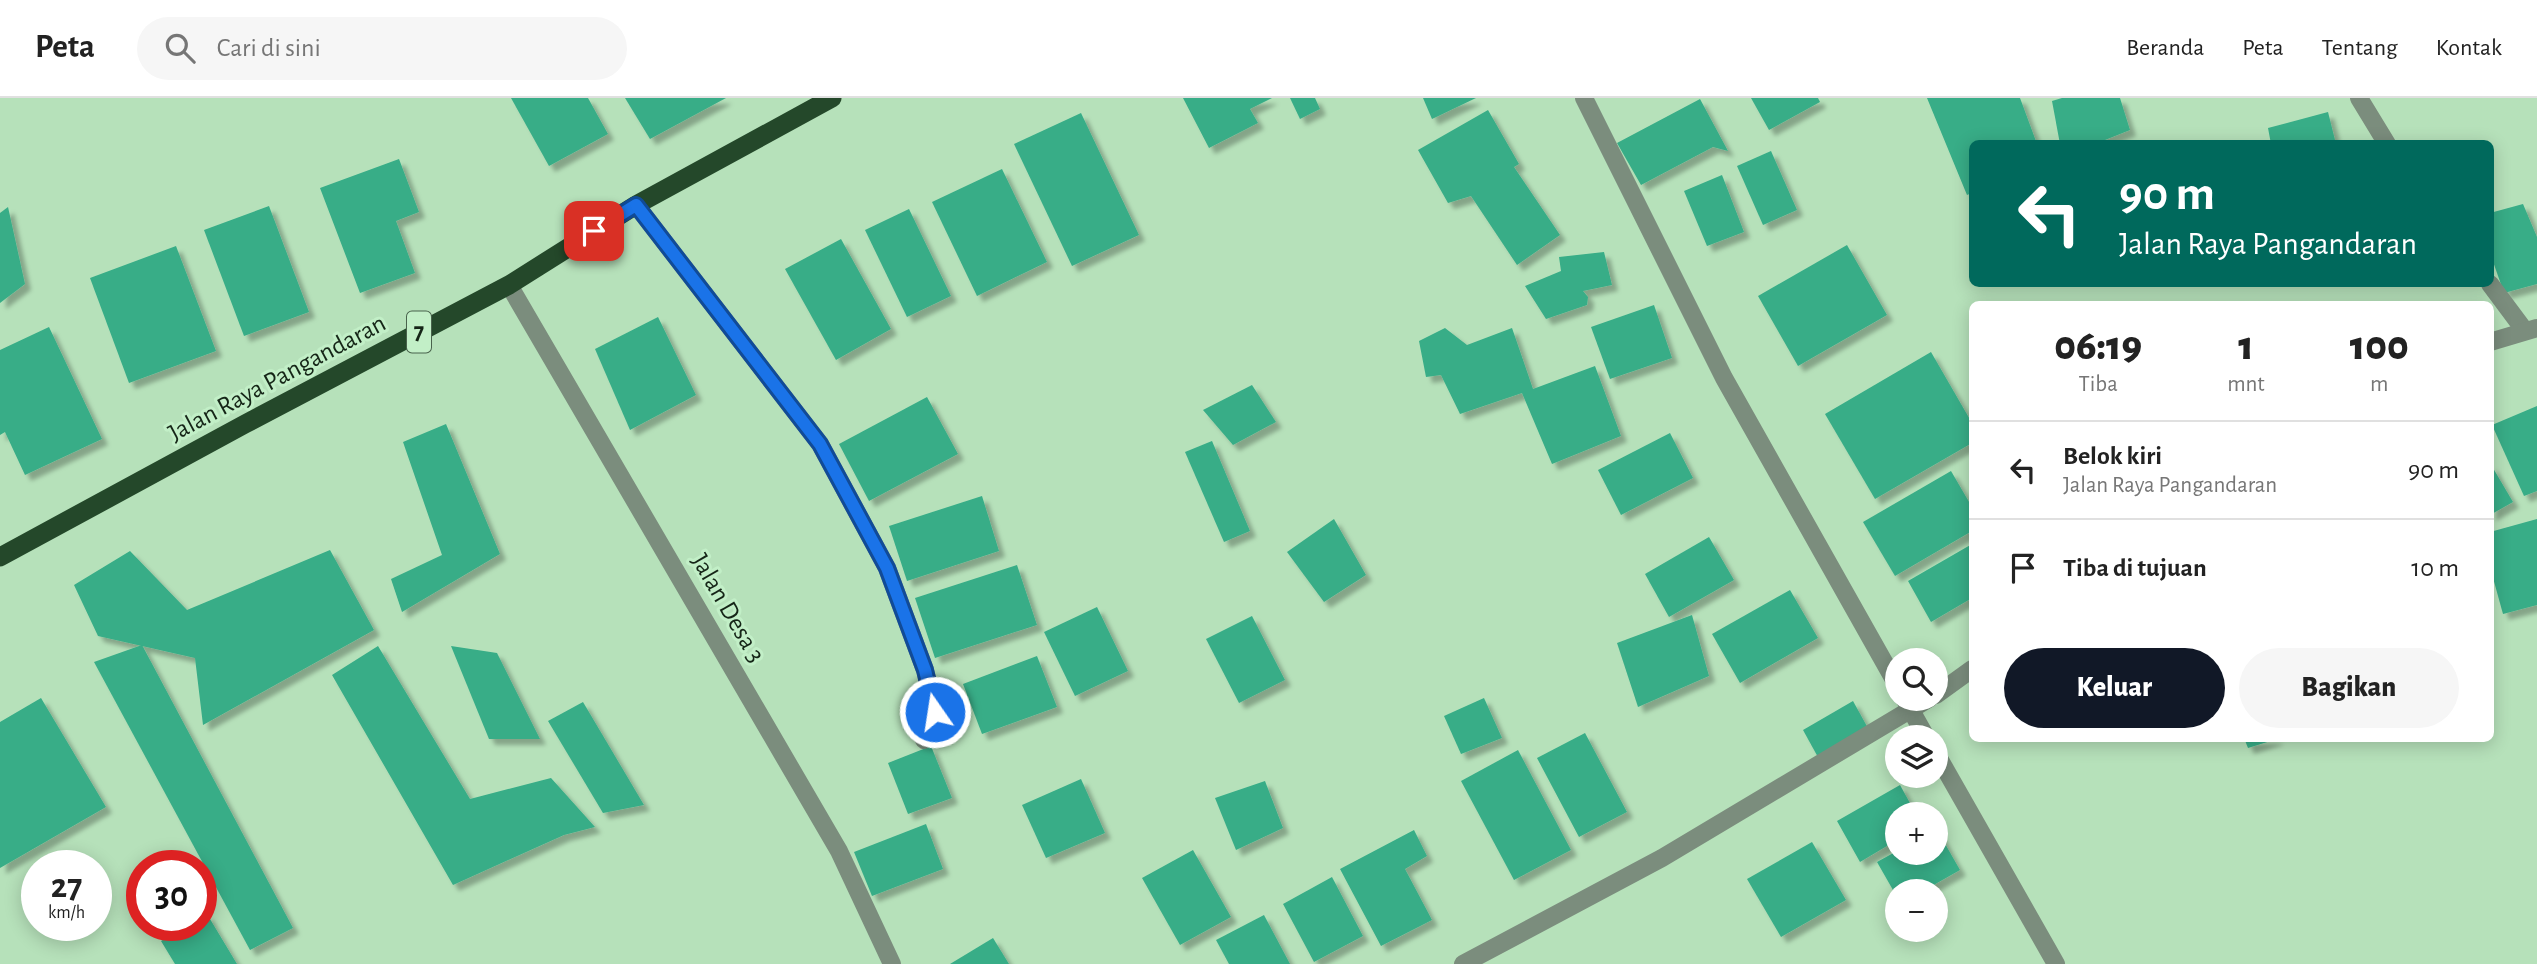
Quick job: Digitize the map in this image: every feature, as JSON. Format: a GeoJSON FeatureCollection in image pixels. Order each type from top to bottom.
{"type":"FeatureCollection","features":[{"type":"Feature","properties":{"kind":"highway","name":"Jalan Raya Pangandaran"},"geometry":{"type":"LineString","coordinates":[[0,557],[509,285],[636,205],[832,98]]}},
{"type":"Feature","properties":{"kind":"street"},"geometry":{"type":"LineString","coordinates":[[1584,98],[1724,378],[1885,664]]}},
{"type":"Feature","properties":{"kind":"street"},"geometry":{"type":"LineString","coordinates":[[2359,98],[2385,140]]}},
{"type":"Feature","properties":{"kind":"street"},"geometry":{"type":"LineString","coordinates":[[636,205],[827,455],[887,568],[925,670],[935,712],[925,740]]}},
{"type":"Feature","properties":{"kind":"street","name":"Jalan Desa 3"},"geometry":{"type":"LineString","coordinates":[[509,285],[839,851],[892,964]]}},
{"type":"Feature","properties":{"kind":"street"},"geometry":{"type":"LineString","coordinates":[[2493,287],[2531,330],[2494,341]]}},
{"type":"Feature","properties":{"kind":"street"},"geometry":{"type":"LineString","coordinates":[[1948,686],[1969,671]]}},
{"type":"Feature","properties":{"kind":"street"},"geometry":{"type":"LineString","coordinates":[[1463,964],[1662,858],[1898,711]]}},
{"type":"Feature","properties":{"kind":"street"},"geometry":{"type":"LineString","coordinates":[[1948,774],[2056,964]]}},
{"type":"Feature","properties":{"kind":"building"},"geometry":{"type":"Polygon","coordinates":[[[511,98],[588,98],[608,134],[549,166],[511,98]]]}},
{"type":"Feature","properties":{"kind":"building"},"geometry":{"type":"Polygon","coordinates":[[[625,98],[726,98],[650,139],[625,98]]]}},
{"type":"Feature","properties":{"kind":"building"},"geometry":{"type":"Polygon","coordinates":[[[1183,98],[1272,98],[1250,109],[1258,123],[1209,148],[1183,98]]]}},
{"type":"Feature","properties":{"kind":"building"},"geometry":{"type":"Polygon","coordinates":[[[1290,98],[1315,98],[1320,109],[1300,119],[1290,98]]]}},
{"type":"Feature","properties":{"kind":"building"},"geometry":{"type":"Polygon","coordinates":[[[1423,98],[1476,98],[1432,119],[1423,98]]]}},
{"type":"Feature","properties":{"kind":"building"},"geometry":{"type":"Polygon","coordinates":[[[1751,98],[1818,98],[1820,102],[1769,130],[1751,98]]]}},
{"type":"Feature","properties":{"kind":"building"},"geometry":{"type":"Polygon","coordinates":[[[1927,98],[2020,98],[2036,140],[1969,140],[1967,195],[1927,98]]]}},
{"type":"Feature","properties":{"kind":"building"},"geometry":{"type":"Polygon","coordinates":[[[2062,98],[2120,98],[2130,130],[2105,140],[2059,140],[2052,101],[2062,98]]]}},
{"type":"Feature","properties":{"kind":"building"},"geometry":{"type":"Polygon","coordinates":[[[1700,99],[1728,151],[1713,147],[1641,185],[1617,143],[1700,99]]]}},
{"type":"Feature","properties":{"kind":"building"},"geometry":{"type":"Polygon","coordinates":[[[1488,110],[1519,164],[1514,167],[1560,235],[1517,265],[1471,196],[1448,203],[1418,150],[1488,110]]]}},
{"type":"Feature","properties":{"kind":"building"},"geometry":{"type":"Polygon","coordinates":[[[2328,112],[2335,140],[2270,140],[2268,128],[2328,112]]]}},
{"type":"Feature","properties":{"kind":"building"},"geometry":{"type":"Polygon","coordinates":[[[1081,113],[1139,235],[1072,266],[1014,144],[1081,113]]]}},
{"type":"Feature","properties":{"kind":"building"},"geometry":{"type":"Polygon","coordinates":[[[1771,151],[1797,210],[1763,225],[1737,166],[1771,151]]]}},
{"type":"Feature","properties":{"kind":"building"},"geometry":{"type":"Polygon","coordinates":[[[399,159],[419,212],[396,221],[415,273],[360,293],[320,188],[399,159]]]}},
{"type":"Feature","properties":{"kind":"building"},"geometry":{"type":"Polygon","coordinates":[[[1002,169],[1047,262],[977,296],[932,202],[1002,169]]]}},
{"type":"Feature","properties":{"kind":"building"},"geometry":{"type":"Polygon","coordinates":[[[1722,175],[1744,232],[1707,246],[1684,191],[1722,175]]]}},
{"type":"Feature","properties":{"kind":"building"},"geometry":{"type":"Polygon","coordinates":[[[2523,204],[2537,237],[2537,284],[2504,293],[2494,264],[2494,212],[2523,204]]]}},
{"type":"Feature","properties":{"kind":"building"},"geometry":{"type":"Polygon","coordinates":[[[269,206],[309,312],[244,336],[204,230],[269,206]]]}},
{"type":"Feature","properties":{"kind":"building"},"geometry":{"type":"Polygon","coordinates":[[[8,207],[25,284],[0,303],[0,213],[8,207]]]}},
{"type":"Feature","properties":{"kind":"building"},"geometry":{"type":"Polygon","coordinates":[[[909,209],[951,296],[907,317],[865,230],[909,209]]]}},
{"type":"Feature","properties":{"kind":"building"},"geometry":{"type":"Polygon","coordinates":[[[841,239],[891,329],[836,360],[785,269],[841,239]]]}},
{"type":"Feature","properties":{"kind":"building"},"geometry":{"type":"Polygon","coordinates":[[[1847,245],[1887,315],[1798,366],[1758,296],[1847,245]]]}},
{"type":"Feature","properties":{"kind":"building"},"geometry":{"type":"Polygon","coordinates":[[[176,246],[216,351],[129,383],[90,278],[176,246]]]}},
{"type":"Feature","properties":{"kind":"building"},"geometry":{"type":"Polygon","coordinates":[[[1604,252],[1612,285],[1583,291],[1588,297],[1587,305],[1546,319],[1525,286],[1561,271],[1559,257],[1604,252]]]}},
{"type":"Feature","properties":{"kind":"building"},"geometry":{"type":"Polygon","coordinates":[[[1654,305],[1672,358],[1610,379],[1591,327],[1654,305]]]}},
{"type":"Feature","properties":{"kind":"building"},"geometry":{"type":"Polygon","coordinates":[[[658,317],[696,395],[630,430],[595,349],[658,317]]]}},
{"type":"Feature","properties":{"kind":"building"},"geometry":{"type":"Polygon","coordinates":[[[49,327],[102,439],[25,475],[5,432],[0,435],[0,350],[49,327]]]}},
{"type":"Feature","properties":{"kind":"building"},"geometry":{"type":"Polygon","coordinates":[[[1445,328],[1467,345],[1512,328],[1533,389],[1595,366],[1621,436],[1552,464],[1522,393],[1460,414],[1441,375],[1426,377],[1419,341],[1445,328]]]}},
{"type":"Feature","properties":{"kind":"building"},"geometry":{"type":"Polygon","coordinates":[[[1931,352],[1969,418],[1969,445],[1875,499],[1825,414],[1931,352]]]}},
{"type":"Feature","properties":{"kind":"building"},"geometry":{"type":"Polygon","coordinates":[[[1252,385],[1276,422],[1233,445],[1203,410],[1252,385]]]}},
{"type":"Feature","properties":{"kind":"building"},"geometry":{"type":"Polygon","coordinates":[[[927,397],[958,454],[869,501],[839,444],[927,397]]]}},
{"type":"Feature","properties":{"kind":"building"},"geometry":{"type":"Polygon","coordinates":[[[2537,406],[2537,491],[2524,496],[2494,424],[2537,406]]]}},
{"type":"Feature","properties":{"kind":"building"},"geometry":{"type":"Polygon","coordinates":[[[446,424],[500,554],[402,612],[391,579],[442,555],[403,442],[446,424]]]}},
{"type":"Feature","properties":{"kind":"building"},"geometry":{"type":"Polygon","coordinates":[[[1670,433],[1693,478],[1621,515],[1598,470],[1670,433]]]}},
{"type":"Feature","properties":{"kind":"building"},"geometry":{"type":"Polygon","coordinates":[[[1212,441],[1250,531],[1224,542],[1185,452],[1212,441]]]}},
{"type":"Feature","properties":{"kind":"building"},"geometry":{"type":"Polygon","coordinates":[[[2494,470],[2513,502],[2494,513],[2494,470]]]}},
{"type":"Feature","properties":{"kind":"building"},"geometry":{"type":"Polygon","coordinates":[[[1951,471],[1969,502],[1969,533],[1895,576],[1863,522],[1951,471]]]}},
{"type":"Feature","properties":{"kind":"building"},"geometry":{"type":"Polygon","coordinates":[[[982,496],[999,551],[907,581],[889,526],[982,496]]]}},
{"type":"Feature","properties":{"kind":"building"},"geometry":{"type":"Polygon","coordinates":[[[1334,519],[1366,575],[1324,602],[1287,552],[1334,519]]]}},
{"type":"Feature","properties":{"kind":"building"},"geometry":{"type":"Polygon","coordinates":[[[2537,519],[2537,605],[2503,614],[2494,581],[2494,531],[2537,519]]]}},
{"type":"Feature","properties":{"kind":"building"},"geometry":{"type":"Polygon","coordinates":[[[1709,537],[1734,580],[1669,617],[1645,574],[1709,537]]]}},
{"type":"Feature","properties":{"kind":"building"},"geometry":{"type":"Polygon","coordinates":[[[1969,546],[1969,600],[1931,622],[1908,581],[1969,546]]]}},
{"type":"Feature","properties":{"kind":"building"},"geometry":{"type":"Polygon","coordinates":[[[330,550],[374,630],[203,725],[195,658],[98,636],[74,585],[130,551],[187,610],[330,550]]]}},
{"type":"Feature","properties":{"kind":"building"},"geometry":{"type":"Polygon","coordinates":[[[1017,565],[1037,625],[935,658],[915,598],[1017,565]]]}},
{"type":"Feature","properties":{"kind":"building"},"geometry":{"type":"Polygon","coordinates":[[[1790,590],[1818,638],[1740,683],[1712,634],[1790,590]]]}},
{"type":"Feature","properties":{"kind":"building"},"geometry":{"type":"Polygon","coordinates":[[[1097,607],[1128,671],[1075,696],[1044,632],[1097,607]]]}},
{"type":"Feature","properties":{"kind":"building"},"geometry":{"type":"Polygon","coordinates":[[[1692,615],[1709,676],[1638,707],[1617,643],[1692,615]]]}},
{"type":"Feature","properties":{"kind":"building"},"geometry":{"type":"Polygon","coordinates":[[[1252,616],[1285,680],[1239,703],[1206,639],[1252,616]]]}},
{"type":"Feature","properties":{"kind":"building"},"geometry":{"type":"Polygon","coordinates":[[[142,645],[293,928],[250,950],[217,889],[217,850],[196,850],[94,662],[142,645]]]}},
{"type":"Feature","properties":{"kind":"building"},"geometry":{"type":"Polygon","coordinates":[[[378,646],[470,799],[551,778],[595,827],[564,835],[453,885],[332,675],[378,646]]]}},
{"type":"Feature","properties":{"kind":"building"},"geometry":{"type":"Polygon","coordinates":[[[451,646],[497,653],[540,739],[489,739],[451,646]]]}},
{"type":"Feature","properties":{"kind":"building"},"geometry":{"type":"Polygon","coordinates":[[[1037,656],[1057,707],[982,734],[963,684],[1037,656]]]}},
{"type":"Feature","properties":{"kind":"building"},"geometry":{"type":"Polygon","coordinates":[[[41,698],[106,807],[31,850],[21,850],[21,856],[0,868],[0,722],[41,698]]]}},
{"type":"Feature","properties":{"kind":"building"},"geometry":{"type":"Polygon","coordinates":[[[1484,698],[1502,738],[1461,754],[1444,716],[1484,698]]]}},
{"type":"Feature","properties":{"kind":"building"},"geometry":{"type":"Polygon","coordinates":[[[1853,701],[1869,730],[1819,759],[1803,730],[1853,701]]]}},
{"type":"Feature","properties":{"kind":"building"},"geometry":{"type":"Polygon","coordinates":[[[583,702],[644,805],[603,813],[548,721],[583,702]]]}},
{"type":"Feature","properties":{"kind":"building"},"geometry":{"type":"Polygon","coordinates":[[[1585,733],[1627,812],[1579,837],[1537,758],[1585,733]]]}},
{"type":"Feature","properties":{"kind":"building"},"geometry":{"type":"Polygon","coordinates":[[[2246,742],[2267,742],[2248,748],[2246,742]]]}},
{"type":"Feature","properties":{"kind":"building"},"geometry":{"type":"Polygon","coordinates":[[[931,746],[952,798],[908,814],[888,763],[931,746]]]}},
{"type":"Feature","properties":{"kind":"building"},"geometry":{"type":"Polygon","coordinates":[[[1518,750],[1571,850],[1514,880],[1461,781],[1518,750]]]}},
{"type":"Feature","properties":{"kind":"building"},"geometry":{"type":"Polygon","coordinates":[[[1081,779],[1105,833],[1046,858],[1022,805],[1081,779]]]}},
{"type":"Feature","properties":{"kind":"building"},"geometry":{"type":"Polygon","coordinates":[[[1265,781],[1283,828],[1236,850],[1215,798],[1265,781]]]}},
{"type":"Feature","properties":{"kind":"building"},"geometry":{"type":"Polygon","coordinates":[[[1895,788],[1902,788],[1909,802],[1885,802],[1885,847],[1860,862],[1837,821],[1895,788]]]}},
{"type":"Feature","properties":{"kind":"building"},"geometry":{"type":"Polygon","coordinates":[[[926,824],[943,869],[872,896],[854,852],[926,824]]]}},
{"type":"Feature","properties":{"kind":"building"},"geometry":{"type":"Polygon","coordinates":[[[1414,830],[1427,856],[1405,869],[1432,920],[1381,946],[1340,869],[1414,830]]]}},
{"type":"Feature","properties":{"kind":"building"},"geometry":{"type":"Polygon","coordinates":[[[1812,842],[1846,900],[1781,937],[1747,879],[1812,842]]]}},
{"type":"Feature","properties":{"kind":"building"},"geometry":{"type":"Polygon","coordinates":[[[1948,849],[1960,870],[1944,879],[1887,879],[1877,862],[1885,858],[1885,865],[1948,865],[1948,849]]]}},
{"type":"Feature","properties":{"kind":"building"},"geometry":{"type":"Polygon","coordinates":[[[1193,850],[1231,917],[1180,945],[1142,878],[1193,850]]]}},
{"type":"Feature","properties":{"kind":"building"},"geometry":{"type":"Polygon","coordinates":[[[1332,877],[1363,936],[1314,962],[1283,904],[1332,877]]]}},
{"type":"Feature","properties":{"kind":"building"},"geometry":{"type":"Polygon","coordinates":[[[1264,915],[1290,964],[1229,964],[1216,940],[1264,915]]]}},
{"type":"Feature","properties":{"kind":"building"},"geometry":{"type":"Polygon","coordinates":[[[217,931],[237,964],[175,964],[161,941],[217,941],[217,931]]]}},
{"type":"Feature","properties":{"kind":"building"},"geometry":{"type":"Polygon","coordinates":[[[993,938],[1009,964],[950,964],[993,938]]]}},
{"type":"Feature","properties":{"kind":"route"},"geometry":{"type":"LineString","coordinates":[[594,231],[636,205],[820,444],[887,568],[925,670],[935,712]]}}]}
